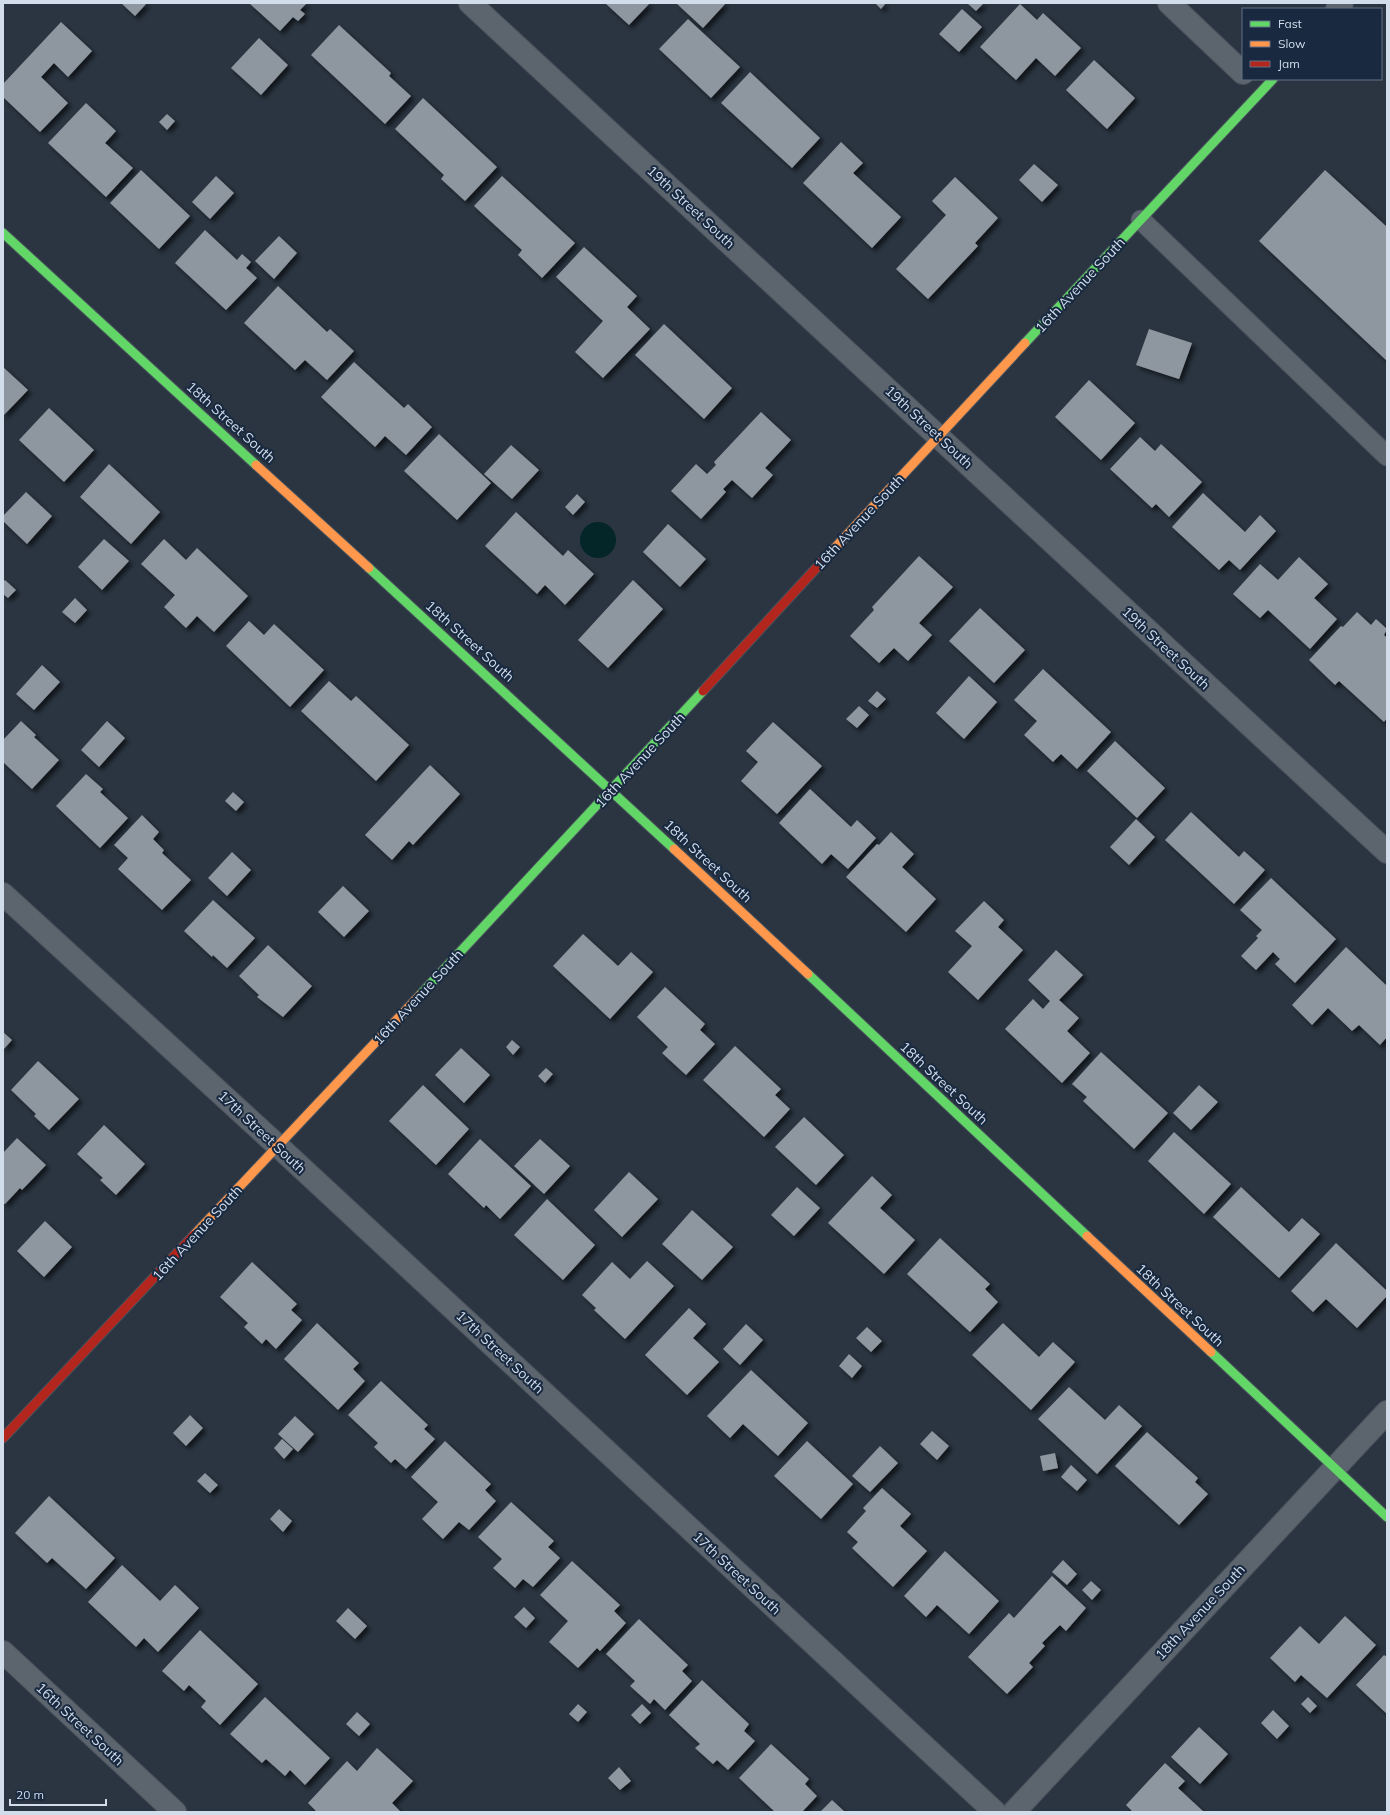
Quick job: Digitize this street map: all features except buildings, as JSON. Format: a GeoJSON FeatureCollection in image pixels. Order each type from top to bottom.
{"type":"FeatureCollection","features":[{"type":"Feature","properties":{"kind":"street","name":"19th Street South"},"geometry":{"type":"LineString","coordinates":[[470,3],[1387,852]]}},
{"type":"Feature","properties":{"kind":"street"},"geometry":{"type":"LineString","coordinates":[[1169,3],[1242,72]]}},
{"type":"Feature","properties":{"kind":"street","name":"16th Avenue South"},"geometry":{"type":"LineString","coordinates":[[3,1438],[612,791],[938,436],[1141,220],[1261,83]]}},
{"type":"Feature","properties":{"kind":"street","name":"18th Street South"},"geometry":{"type":"LineString","coordinates":[[3,233],[612,791],[1387,1517]]}},
{"type":"Feature","properties":{"kind":"street","name":"17th Street South"},"geometry":{"type":"LineString","coordinates":[[3,894],[278,1146],[996,1812]]}},
{"type":"Feature","properties":{"kind":"street","name":"18th Avenue South"},"geometry":{"type":"LineString","coordinates":[[1014,1812],[1387,1412]]}},
{"type":"Feature","properties":{"kind":"street","name":"16th Street South"},"geometry":{"type":"LineString","coordinates":[[3,1652],[175,1812]]}},
{"type":"Feature","properties":{"kind":"lane"},"geometry":{"type":"LineString","coordinates":[[1141,220],[1387,456]]}},
{"type":"Feature","properties":{"kind":"shaded area"},"geometry":{"type":"Polygon","coordinates":[[[601,522],[611,527],[615,533],[615,547],[611,553],[605,557],[595,558],[585,553],[581,547],[580,537],[585,527],[591,523],[601,522]]]}},
{"type":"Feature","properties":{"kind":"traffic: fast"},"geometry":{"type":"LineString","coordinates":[[1025,343],[1272,80]]}},
{"type":"Feature","properties":{"kind":"traffic: fast"},"geometry":{"type":"LineString","coordinates":[[3,233],[256,465]]}},
{"type":"Feature","properties":{"kind":"traffic: fast"},"geometry":{"type":"LineString","coordinates":[[369,568],[674,849]]}},
{"type":"Feature","properties":{"kind":"traffic: fast"},"geometry":{"type":"LineString","coordinates":[[420,995],[703,691]]}},
{"type":"Feature","properties":{"kind":"traffic: fast"},"geometry":{"type":"LineString","coordinates":[[808,974],[1087,1236]]}},
{"type":"Feature","properties":{"kind":"traffic: fast"},"geometry":{"type":"LineString","coordinates":[[1211,1352],[1387,1517]]}},
{"type":"Feature","properties":{"kind":"traffic: slow"},"geometry":{"type":"LineString","coordinates":[[832,551],[1025,343]]}},
{"type":"Feature","properties":{"kind":"traffic: slow"},"geometry":{"type":"LineString","coordinates":[[256,465],[369,568]]}},
{"type":"Feature","properties":{"kind":"traffic: slow"},"geometry":{"type":"LineString","coordinates":[[674,849],[808,974]]}},
{"type":"Feature","properties":{"kind":"traffic: slow"},"geometry":{"type":"LineString","coordinates":[[194,1235],[420,995]]}},
{"type":"Feature","properties":{"kind":"traffic: slow"},"geometry":{"type":"LineString","coordinates":[[1087,1236],[1211,1352]]}},
{"type":"Feature","properties":{"kind":"traffic: jam"},"geometry":{"type":"LineString","coordinates":[[703,691],[832,551]]}},
{"type":"Feature","properties":{"kind":"traffic: jam"},"geometry":{"type":"LineString","coordinates":[[3,1438],[194,1235]]}}]}
